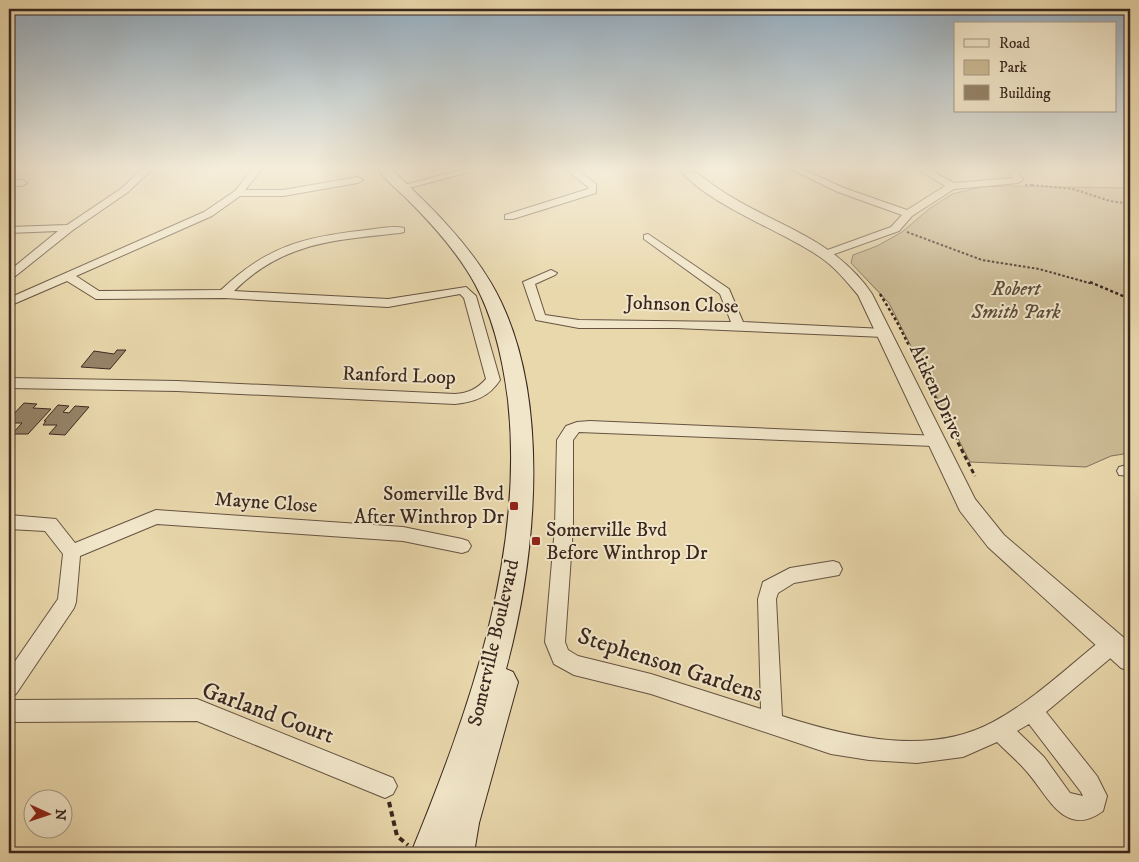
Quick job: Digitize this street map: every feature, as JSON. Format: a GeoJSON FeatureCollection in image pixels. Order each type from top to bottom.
{"type":"FeatureCollection","features":[{"type":"Feature","properties":{"kind":"main road","name":"Somerville Boulevard"},"geometry":{"type":"LineString","coordinates":[[420,850],[447,810],[465,760],[495,656],[515,548],[521,486],[522,441],[515,378],[510,353],[493,304],[470,261],[427,209]]}},
{"type":"Feature","properties":{"kind":"main road","name":"Somerville Boulevard"},"geometry":{"type":"LineString","coordinates":[[431,209],[461,238],[486,275],[506,314],[522,363],[531,421],[531,498],[520,601],[494,717],[462,824],[457,853]]}},
{"type":"Feature","properties":{"kind":"street"},"geometry":{"type":"LineString","coordinates":[[9,276],[68,228],[96,209]]}},
{"type":"Feature","properties":{"kind":"street"},"geometry":{"type":"LineString","coordinates":[[9,302],[208,214],[215,209]]}},
{"type":"Feature","properties":{"kind":"street"},"geometry":{"type":"LineString","coordinates":[[509,217],[534,209]]}},
{"type":"Feature","properties":{"kind":"street","name":"Aitken Drive"},"geometry":{"type":"LineString","coordinates":[[745,209],[826,254],[849,275],[865,294],[967,505],[996,541],[1130,659]]}},
{"type":"Feature","properties":{"kind":"street"},"geometry":{"type":"LineString","coordinates":[[895,209],[908,214]]}},
{"type":"Feature","properties":{"kind":"street"},"geometry":{"type":"LineString","coordinates":[[826,254],[903,230],[908,214],[916,209]]}},
{"type":"Feature","properties":{"kind":"street"},"geometry":{"type":"LineString","coordinates":[[9,230],[68,228]]}},
{"type":"Feature","properties":{"kind":"street"},"geometry":{"type":"LineString","coordinates":[[224,294],[241,275],[272,254],[314,239],[400,230]]}},
{"type":"Feature","properties":{"kind":"street"},"geometry":{"type":"LineString","coordinates":[[648,238],[726,292],[738,325]]}},
{"type":"Feature","properties":{"kind":"street","name":"Johnson Close"},"geometry":{"type":"LineString","coordinates":[[551,273],[529,282],[540,317],[557,324],[616,322],[738,325],[884,333]]}},
{"type":"Feature","properties":{"kind":"street","name":"Ranford Loop"},"geometry":{"type":"LineString","coordinates":[[9,383],[177,386],[454,399],[468,398],[485,391],[493,380],[470,296],[462,290],[388,303],[224,294],[96,295],[68,276]]}},
{"type":"Feature","properties":{"kind":"street","name":"Stephenson Gardens"},"geometry":{"type":"LineString","coordinates":[[934,440],[590,426],[578,426],[567,432],[564,440],[564,527],[555,629],[557,651],[561,657],[574,666],[651,684],[830,743],[869,749],[918,752],[963,746],[1000,730],[1031,710],[1112,644]]}},
{"type":"Feature","properties":{"kind":"street","name":"Mayne Close"},"geometry":{"type":"LineString","coordinates":[[72,552],[156,517],[403,534],[462,546]]}},
{"type":"Feature","properties":{"kind":"street"},"geometry":{"type":"LineString","coordinates":[[9,522],[50,524],[72,552],[67,602],[9,686]]}},
{"type":"Feature","properties":{"kind":"street"},"geometry":{"type":"LineString","coordinates":[[772,724],[767,599],[770,588],[790,576],[833,570]]}},
{"type":"Feature","properties":{"kind":"street","name":"Garland Court"},"geometry":{"type":"LineString","coordinates":[[9,711],[197,710],[385,786]]}},
{"type":"Feature","properties":{"kind":"street"},"geometry":{"type":"LineString","coordinates":[[1000,730],[1036,765],[1062,801],[1070,806],[1088,808],[1095,803],[1095,796],[1089,784],[1031,710]]}},
{"type":"Feature","properties":{"kind":"path"},"geometry":{"type":"LineString","coordinates":[[903,230],[974,258],[1039,269],[1084,280],[1130,299]]}},
{"type":"Feature","properties":{"kind":"path"},"geometry":{"type":"LineString","coordinates":[[876,289],[887,303],[975,476]]}},
{"type":"Feature","properties":{"kind":"path"},"geometry":{"type":"LineString","coordinates":[[385,786],[397,836],[420,850]]}},
{"type":"Feature","properties":{"kind":"green space","name":"Robert Smith Park"},"geometry":{"type":"Polygon","coordinates":[[[929,209],[1130,209],[1130,453],[1111,456],[1086,467],[970,462],[889,303],[851,263],[853,255],[877,246],[902,232],[929,209]]]}},
{"type":"Feature","properties":{"kind":"building"},"geometry":{"type":"Polygon","coordinates":[[[117,350],[126,350],[110,369],[81,367],[94,351],[114,354],[117,350]]]}},
{"type":"Feature","properties":{"kind":"building"},"geometry":{"type":"Polygon","coordinates":[[[24,403],[37,404],[33,408],[51,409],[28,434],[12,434],[22,423],[9,423],[9,419],[24,403]]]}},
{"type":"Feature","properties":{"kind":"building"},"geometry":{"type":"Polygon","coordinates":[[[58,405],[69,406],[63,412],[69,413],[75,406],[89,407],[65,435],[49,434],[57,425],[43,425],[46,421],[44,421],[58,405]]]}},
{"type":"Feature","properties":{"kind":"place","name":"Somerville Bvd After Winthrop Dr"},"geometry":{"type":"Point","coordinates":[514,506]}},
{"type":"Feature","properties":{"kind":"place","name":"Somerville Bvd Before Winthrop Dr"},"geometry":{"type":"Point","coordinates":[536,541]}}]}
